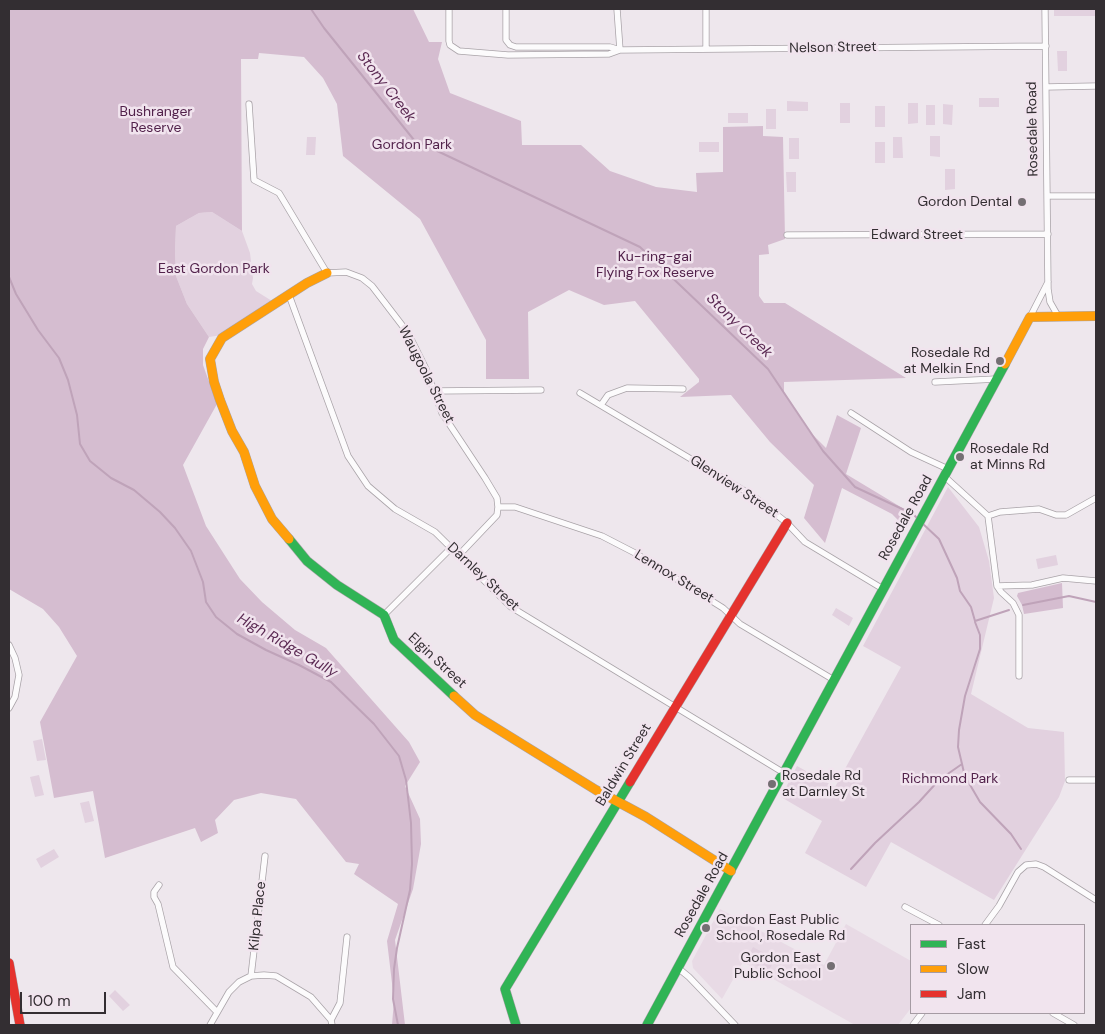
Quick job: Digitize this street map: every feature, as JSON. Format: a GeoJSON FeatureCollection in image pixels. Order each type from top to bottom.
{"type":"FeatureCollection","features":[{"type":"Feature","properties":{"kind":"street","name":"Nelson Street"},"geometry":{"type":"LineString","coordinates":[[448,9],[450,45],[459,51],[508,55],[609,54],[620,50]]}},
{"type":"Feature","properties":{"kind":"street","name":"Nelson Street"},"geometry":{"type":"LineString","coordinates":[[506,9],[506,40],[510,45],[516,47],[610,47],[620,50],[1046,46]]}},
{"type":"Feature","properties":{"kind":"street"},"geometry":{"type":"LineString","coordinates":[[617,9],[620,50]]}},
{"type":"Feature","properties":{"kind":"street"},"geometry":{"type":"LineString","coordinates":[[706,9],[706,49]]}},
{"type":"Feature","properties":{"kind":"street","name":"Rosedale Road"},"geometry":{"type":"LineString","coordinates":[[1045,9],[1048,280],[1050,302],[1058,316]]}},
{"type":"Feature","properties":{"kind":"street"},"geometry":{"type":"LineString","coordinates":[[1046,87],[1096,86]]}},
{"type":"Feature","properties":{"kind":"street"},"geometry":{"type":"LineString","coordinates":[[249,104],[254,180],[280,193],[327,273],[307,283],[239,325],[222,338],[210,359],[214,382],[220,400],[232,431],[244,452],[255,486],[272,519],[307,561],[336,585],[384,615],[451,548]]}},
{"type":"Feature","properties":{"kind":"street"},"geometry":{"type":"LineString","coordinates":[[1048,196],[1096,196]]}},
{"type":"Feature","properties":{"kind":"street","name":"Edward Street"},"geometry":{"type":"LineString","coordinates":[[787,235],[1048,234]]}},
{"type":"Feature","properties":{"kind":"street","name":"Waugoola Street"},"geometry":{"type":"LineString","coordinates":[[327,273],[346,272],[362,278],[372,286],[408,333],[426,369],[442,413],[497,498],[498,507]]}},
{"type":"Feature","properties":{"kind":"street","name":"Rosedale Road"},"geometry":{"type":"LineString","coordinates":[[647,1025],[731,871],[782,772],[936,492],[1048,280]]}},
{"type":"Feature","properties":{"kind":"street","name":"Darnley Street"},"geometry":{"type":"LineString","coordinates":[[289,295],[348,456],[368,486],[395,509],[435,532],[511,607],[674,708],[782,772]]}},
{"type":"Feature","properties":{"kind":"street"},"geometry":{"type":"LineString","coordinates":[[1030,317],[1096,316]]}},
{"type":"Feature","properties":{"kind":"street"},"geometry":{"type":"LineString","coordinates":[[935,382],[996,379]]}},
{"type":"Feature","properties":{"kind":"street"},"geometry":{"type":"LineString","coordinates":[[600,405],[608,396],[627,388],[683,389]]}},
{"type":"Feature","properties":{"kind":"street"},"geometry":{"type":"LineString","coordinates":[[433,391],[542,390]]}},
{"type":"Feature","properties":{"kind":"street","name":"Glenview Street"},"geometry":{"type":"LineString","coordinates":[[580,392],[753,496],[787,522],[805,542],[883,589]]}},
{"type":"Feature","properties":{"kind":"street"},"geometry":{"type":"LineString","coordinates":[[852,413],[946,473],[988,516],[997,586],[1013,602],[1019,615],[1019,676]]}},
{"type":"Feature","properties":{"kind":"street"},"geometry":{"type":"LineString","coordinates":[[988,516],[1000,512],[1039,509],[1056,515],[1066,515],[1096,498]]}},
{"type":"Feature","properties":{"kind":"street"},"geometry":{"type":"LineString","coordinates":[[459,555],[497,515],[498,507]]}},
{"type":"Feature","properties":{"kind":"street","name":"Lennox Street"},"geometry":{"type":"LineString","coordinates":[[498,507],[515,507],[602,536],[635,553],[723,608],[740,624],[834,680]]}},
{"type":"Feature","properties":{"kind":"street","name":"Baldwin Street"},"geometry":{"type":"LineString","coordinates":[[516,1025],[505,989],[787,522]]}},
{"type":"Feature","properties":{"kind":"street"},"geometry":{"type":"LineString","coordinates":[[997,586],[1032,585],[1063,578],[1096,581]]}},
{"type":"Feature","properties":{"kind":"street","name":"Elgin Street"},"geometry":{"type":"LineString","coordinates":[[384,615],[394,640],[475,715],[596,790],[646,817],[731,871]]}},
{"type":"Feature","properties":{"kind":"street"},"geometry":{"type":"LineString","coordinates":[[9,645],[16,658],[19,674],[15,697],[9,708]]}},
{"type":"Feature","properties":{"kind":"street"},"geometry":{"type":"LineString","coordinates":[[1070,780],[1096,780]]}},
{"type":"Feature","properties":{"kind":"street","name":"Kilpa Place"},"geometry":{"type":"LineString","coordinates":[[251,976],[264,856]]}},
{"type":"Feature","properties":{"kind":"street"},"geometry":{"type":"LineString","coordinates":[[986,924],[999,906],[1018,872],[1026,865],[1036,864],[1096,900]]}},
{"type":"Feature","properties":{"kind":"street"},"geometry":{"type":"LineString","coordinates":[[159,885],[154,892],[154,897],[158,904],[174,967],[217,1012]]}},
{"type":"Feature","properties":{"kind":"street"},"geometry":{"type":"LineString","coordinates":[[906,907],[937,924]]}},
{"type":"Feature","properties":{"kind":"street"},"geometry":{"type":"LineString","coordinates":[[210,1025],[229,992],[239,982],[251,976],[276,976],[311,997],[331,1022],[340,1003],[347,937]]}},
{"type":"Feature","properties":{"kind":"street"},"geometry":{"type":"LineString","coordinates":[[9,963],[20,1025]]}},
{"type":"Feature","properties":{"kind":"street"},"geometry":{"type":"LineString","coordinates":[[678,968],[689,977],[734,1025]]}},
{"type":"Feature","properties":{"kind":"street"},"geometry":{"type":"LineString","coordinates":[[912,1025],[921,1014]]}},
{"type":"Feature","properties":{"kind":"street"},"geometry":{"type":"LineString","coordinates":[[1055,1014],[1074,1025]]}},
{"type":"Feature","properties":{"kind":"shaded area","name":"Gordon East Public School"},"geometry":{"type":"Polygon","coordinates":[[[720,909],[824,965],[846,924],[910,960],[910,1009],[898,1025],[855,1025],[743,962],[722,999],[693,968],[692,961],[720,909]]]}},
{"type":"Feature","properties":{"kind":"green space"},"geometry":{"type":"Polygon","coordinates":[[[9,9],[413,9],[429,42],[442,42],[438,59],[450,93],[521,121],[522,145],[581,145],[610,171],[656,187],[697,192],[696,173],[723,172],[723,127],[763,126],[763,136],[783,137],[785,239],[768,245],[769,254],[759,255],[759,296],[764,303],[785,303],[906,378],[784,382],[784,393],[809,431],[826,448],[837,415],[861,428],[846,474],[914,515],[906,528],[892,514],[842,488],[825,543],[804,518],[814,485],[770,442],[731,395],[680,397],[699,382],[699,379],[635,301],[604,305],[569,290],[528,312],[529,379],[486,379],[486,340],[420,219],[343,156],[337,104],[323,78],[304,57],[259,53],[258,59],[241,59],[242,231],[212,212],[199,213],[176,226],[176,276],[187,304],[209,337],[203,349],[203,365],[217,404],[183,465],[206,526],[240,579],[262,602],[295,630],[326,648],[409,742],[420,762],[405,786],[420,819],[421,844],[413,889],[395,940],[405,1025],[392,1025],[394,1000],[387,941],[398,904],[354,874],[359,864],[346,862],[296,799],[261,793],[234,800],[215,820],[218,833],[201,842],[195,828],[105,858],[93,791],[54,798],[40,722],[77,656],[59,627],[43,609],[9,589],[9,9]]]}},
{"type":"Feature","properties":{"kind":"green space"},"geometry":{"type":"Polygon","coordinates":[[[1054,9],[1096,9],[1096,16],[1054,16],[1054,9]]]}},
{"type":"Feature","properties":{"kind":"green space"},"geometry":{"type":"Polygon","coordinates":[[[1057,51],[1067,51],[1067,71],[1058,71],[1057,51]]]}},
{"type":"Feature","properties":{"kind":"green space"},"geometry":{"type":"Polygon","coordinates":[[[979,98],[999,98],[999,107],[979,107],[979,98]]]}},
{"type":"Feature","properties":{"kind":"green space"},"geometry":{"type":"Polygon","coordinates":[[[787,101],[808,102],[808,111],[787,111],[787,101]]]}},
{"type":"Feature","properties":{"kind":"green space"},"geometry":{"type":"Polygon","coordinates":[[[840,103],[850,103],[850,123],[840,123],[840,103]]]}},
{"type":"Feature","properties":{"kind":"green space"},"geometry":{"type":"Polygon","coordinates":[[[908,103],[918,103],[918,123],[908,124],[908,103]]]}},
{"type":"Feature","properties":{"kind":"green space"},"geometry":{"type":"Polygon","coordinates":[[[943,104],[953,105],[952,125],[943,124],[943,104]]]}},
{"type":"Feature","properties":{"kind":"green space"},"geometry":{"type":"Polygon","coordinates":[[[926,105],[935,105],[935,125],[926,125],[926,105]]]}},
{"type":"Feature","properties":{"kind":"green space"},"geometry":{"type":"Polygon","coordinates":[[[875,106],[885,106],[885,127],[875,127],[875,106]]]}},
{"type":"Feature","properties":{"kind":"green space"},"geometry":{"type":"Polygon","coordinates":[[[766,109],[776,109],[776,129],[766,129],[766,109]]]}},
{"type":"Feature","properties":{"kind":"green space"},"geometry":{"type":"Polygon","coordinates":[[[728,113],[748,113],[748,123],[728,123],[728,113]]]}},
{"type":"Feature","properties":{"kind":"green space"},"geometry":{"type":"Polygon","coordinates":[[[930,136],[940,136],[940,157],[930,156],[930,136]]]}},
{"type":"Feature","properties":{"kind":"green space"},"geometry":{"type":"Polygon","coordinates":[[[307,137],[316,137],[315,155],[306,155],[307,137]]]}},
{"type":"Feature","properties":{"kind":"green space"},"geometry":{"type":"Polygon","coordinates":[[[893,137],[902,137],[903,158],[893,158],[893,137]]]}},
{"type":"Feature","properties":{"kind":"green space"},"geometry":{"type":"Polygon","coordinates":[[[789,138],[799,138],[799,159],[789,159],[789,138]]]}},
{"type":"Feature","properties":{"kind":"green space"},"geometry":{"type":"Polygon","coordinates":[[[699,142],[719,142],[719,152],[699,152],[699,142]]]}},
{"type":"Feature","properties":{"kind":"green space"},"geometry":{"type":"Polygon","coordinates":[[[875,142],[885,142],[885,163],[875,163],[875,142]]]}},
{"type":"Feature","properties":{"kind":"green space"},"geometry":{"type":"Polygon","coordinates":[[[945,169],[955,169],[955,189],[945,190],[945,169]]]}},
{"type":"Feature","properties":{"kind":"green space"},"geometry":{"type":"Polygon","coordinates":[[[786,172],[796,172],[796,192],[787,192],[786,172]]]}},
{"type":"Feature","properties":{"kind":"green space","name":"East Gordon Park"},"geometry":{"type":"Polygon","coordinates":[[[212,212],[242,231],[250,253],[252,284],[256,291],[272,301],[222,335],[209,337],[187,304],[176,276],[175,251],[176,226],[199,213],[212,212]]]}},
{"type":"Feature","properties":{"kind":"green space","name":"Richmond Park"},"geometry":{"type":"Polygon","coordinates":[[[948,487],[979,527],[989,561],[994,598],[971,694],[1028,728],[1064,732],[1065,781],[1059,797],[994,900],[891,842],[866,887],[805,853],[822,821],[781,797],[797,766],[835,787],[901,667],[863,646],[948,487]]]}},
{"type":"Feature","properties":{"kind":"green space"},"geometry":{"type":"Polygon","coordinates":[[[1056,555],[1058,565],[1038,569],[1036,559],[1056,555]]]}},
{"type":"Feature","properties":{"kind":"green space"},"geometry":{"type":"Polygon","coordinates":[[[1062,583],[1063,608],[1024,614],[1017,596],[1018,593],[1062,583]]]}},
{"type":"Feature","properties":{"kind":"green space"},"geometry":{"type":"Polygon","coordinates":[[[836,608],[853,618],[849,626],[832,615],[836,608]]]}},
{"type":"Feature","properties":{"kind":"green space"},"geometry":{"type":"Polygon","coordinates":[[[42,739],[46,760],[37,761],[33,741],[42,739]]]}},
{"type":"Feature","properties":{"kind":"green space"},"geometry":{"type":"Polygon","coordinates":[[[39,775],[44,795],[35,797],[30,777],[39,775]]]}},
{"type":"Feature","properties":{"kind":"green space"},"geometry":{"type":"Polygon","coordinates":[[[89,801],[94,821],[85,823],[80,803],[89,801]]]}},
{"type":"Feature","properties":{"kind":"green space"},"geometry":{"type":"Polygon","coordinates":[[[54,849],[59,857],[41,868],[36,859],[54,849]]]}},
{"type":"Feature","properties":{"kind":"green space"},"geometry":{"type":"Polygon","coordinates":[[[753,947],[775,959],[768,972],[746,960],[753,947]]]}},
{"type":"Feature","properties":{"kind":"green space"},"geometry":{"type":"Polygon","coordinates":[[[115,990],[130,1005],[123,1011],[109,996],[115,990]]]}},
{"type":"Feature","properties":{"kind":"waterway","name":"Stony Creek"},"geometry":{"type":"LineString","coordinates":[[311,9],[324,28],[414,140],[640,247],[768,369],[823,451],[855,487],[913,514],[917,518]]}},
{"type":"Feature","properties":{"kind":"waterway","name":"High Ridge Gully"},"geometry":{"type":"LineString","coordinates":[[9,277],[16,294],[38,330],[59,358],[68,380],[77,415],[80,444],[90,461],[111,478],[134,490],[160,512],[175,528],[191,551],[203,582],[206,602],[216,617],[237,634],[331,682],[374,724],[399,756],[406,780],[411,823],[412,864],[410,890],[394,969],[393,999],[398,1025]]}},
{"type":"Feature","properties":{"kind":"waterway","name":"Stony Creek"},"geometry":{"type":"LineString","coordinates":[[922,523],[939,539],[957,578],[960,591],[971,607],[975,621],[1009,610]]}},
{"type":"Feature","properties":{"kind":"waterway","name":"Stony Creek"},"geometry":{"type":"LineString","coordinates":[[1023,605],[1069,596],[1096,602]]}},
{"type":"Feature","properties":{"kind":"waterway"},"geometry":{"type":"LineString","coordinates":[[851,869],[939,780],[962,764],[958,747],[959,730],[965,696],[980,649],[980,635],[975,622]]}},
{"type":"Feature","properties":{"kind":"waterway"},"geometry":{"type":"LineString","coordinates":[[962,764],[965,777]]}},
{"type":"Feature","properties":{"kind":"waterway"},"geometry":{"type":"LineString","coordinates":[[966,778],[980,802],[1011,834],[1021,849]]}},
{"type":"Feature","properties":{"kind":"traffic: fast"},"geometry":{"type":"LineString","coordinates":[[786,769],[1005,364]]}},
{"type":"Feature","properties":{"kind":"traffic: fast"},"geometry":{"type":"LineString","coordinates":[[289,539],[307,561],[337,585],[384,615],[394,640],[454,696]]}},
{"type":"Feature","properties":{"kind":"traffic: fast"},"geometry":{"type":"LineString","coordinates":[[647,1025],[781,777]]}},
{"type":"Feature","properties":{"kind":"traffic: fast"},"geometry":{"type":"LineString","coordinates":[[516,1025],[505,989],[630,782]]}},
{"type":"Feature","properties":{"kind":"traffic: slow"},"geometry":{"type":"LineString","coordinates":[[289,539],[272,519],[255,486],[244,452],[232,431],[220,400],[214,382],[210,359],[222,338],[307,283],[327,273]]}},
{"type":"Feature","properties":{"kind":"traffic: slow"},"geometry":{"type":"LineString","coordinates":[[1005,364],[1030,317],[1096,316]]}},
{"type":"Feature","properties":{"kind":"traffic: slow"},"geometry":{"type":"LineString","coordinates":[[454,696],[475,715],[596,790],[646,817],[731,871]]}},
{"type":"Feature","properties":{"kind":"traffic: jam"},"geometry":{"type":"LineString","coordinates":[[630,782],[787,523]]}},
{"type":"Feature","properties":{"kind":"traffic: jam"},"geometry":{"type":"LineString","coordinates":[[9,963],[20,1025]]}},
{"type":"Feature","properties":{"kind":"place","name":"Gordon Dental"},"geometry":{"type":"Point","coordinates":[1022,202]}},
{"type":"Feature","properties":{"kind":"place","name":"Rosedale Rd at Melkin End"},"geometry":{"type":"Point","coordinates":[1000,361]}},
{"type":"Feature","properties":{"kind":"place","name":"Rosedale Rd at Minns Rd"},"geometry":{"type":"Point","coordinates":[960,457]}},
{"type":"Feature","properties":{"kind":"place","name":"Rosedale Rd at Darnley St"},"geometry":{"type":"Point","coordinates":[772,784]}},
{"type":"Feature","properties":{"kind":"place","name":"Gordon East Public School, Rosedale Rd"},"geometry":{"type":"Point","coordinates":[706,928]}},
{"type":"Feature","properties":{"kind":"place","name":"Gordon East Public School"},"geometry":{"type":"Point","coordinates":[831,966]}},
{"type":"Feature","properties":{"kind":"park label","name":"Bushranger Reserve"},"geometry":{"type":"Point","coordinates":[156,120]}},
{"type":"Feature","properties":{"kind":"park label","name":"Gordon Park"},"geometry":{"type":"Point","coordinates":[412,145]}},
{"type":"Feature","properties":{"kind":"park label","name":"Ku-ring-gai Flying Fox Reserve"},"geometry":{"type":"Point","coordinates":[655,266]}}]}
